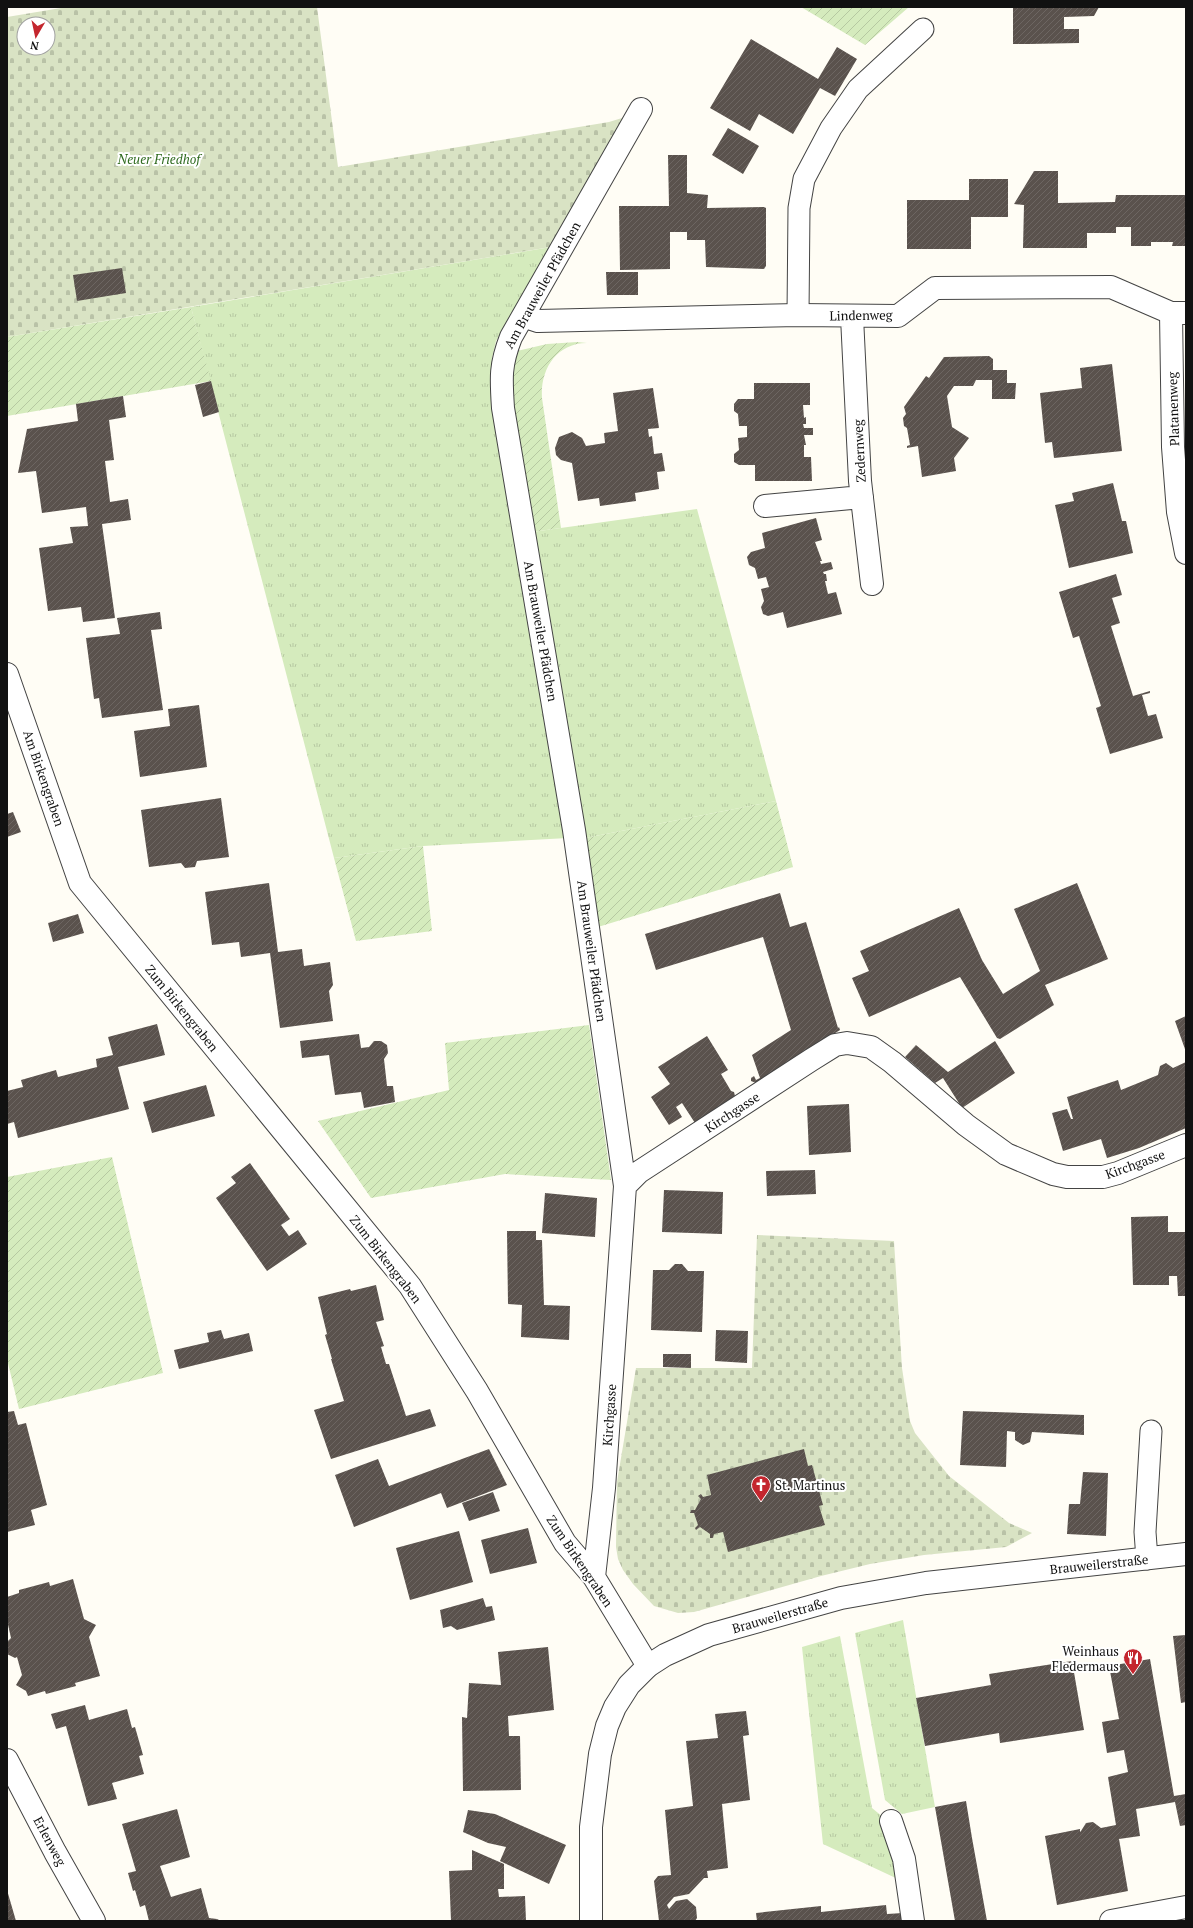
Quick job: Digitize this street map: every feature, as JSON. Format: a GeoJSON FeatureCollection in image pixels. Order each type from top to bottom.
{"type":"FeatureCollection","features":[{"type":"Feature","properties":{"kind":"street","name":"Am Brauweiler Pfädchen"},"geometry":{"type":"LineString","coordinates":[[625,1186],[574,830],[503,408],[500,374],[503,356],[523,316],[641,109]]}},
{"type":"Feature","properties":{"kind":"street","name":"Lindenweg"},"geometry":{"type":"LineString","coordinates":[[523,316],[538,321],[798,315],[852,317],[898,316],[935,288],[1110,288],[1179,313]]}},
{"type":"Feature","properties":{"kind":"street","name":"Platanenweg"},"geometry":{"type":"LineString","coordinates":[[1179,313],[1173,447],[1178,512],[1186,553]]}},
{"type":"Feature","properties":{"kind":"street","name":"Zedernweg"},"geometry":{"type":"LineString","coordinates":[[852,317],[862,497],[872,584]]}},
{"type":"Feature","properties":{"kind":"street"},"geometry":{"type":"LineString","coordinates":[[765,506],[862,497]]}},
{"type":"Feature","properties":{"kind":"street","name":"Am Birkengraben"},"geometry":{"type":"LineString","coordinates":[[7,674],[80,883]]}},
{"type":"Feature","properties":{"kind":"street","name":"Zum Birkengraben"},"geometry":{"type":"LineString","coordinates":[[80,883],[410,1286],[477,1391],[565,1543],[594,1577],[648,1666]]}},
{"type":"Feature","properties":{"kind":"street","name":"Kirchgasse"},"geometry":{"type":"LineString","coordinates":[[594,1577],[604,1488],[625,1186],[639,1172],[835,1045],[847,1043],[871,1047],[892,1062],[966,1124],[1006,1154],[1054,1174],[1067,1177],[1103,1177],[1118,1173],[1186,1145]]}},
{"type":"Feature","properties":{"kind":"street","name":"Brauweilerstraße"},"geometry":{"type":"LineString","coordinates":[[591,1921],[591,1827],[600,1754],[607,1726],[615,1707],[629,1685],[648,1666],[680,1648],[709,1636],[841,1598],[926,1583],[1186,1554]]}},
{"type":"Feature","properties":{"kind":"street","name":"Erlenweg"},"geometry":{"type":"LineString","coordinates":[[7,1760],[55,1852],[94,1921]]}},
{"type":"Feature","properties":{"kind":"street"},"geometry":{"type":"LineString","coordinates":[[891,1821],[904,1859],[913,1921]]}},
{"type":"Feature","properties":{"kind":"street"},"geometry":{"type":"LineString","coordinates":[[1111,1921],[1186,1907]]}},
{"type":"Feature","properties":{"kind":"lane"},"geometry":{"type":"LineString","coordinates":[[798,315],[800,208],[804,180],[831,128],[858,89],[923,29]]}},
{"type":"Feature","properties":{"kind":"lane"},"geometry":{"type":"LineString","coordinates":[[1147,1559],[1145,1532],[1151,1431]]}},
{"type":"Feature","properties":{"kind":"green space","name":"Neuer Friedhof"},"geometry":{"type":"Polygon","coordinates":[[[67,7],[317,7],[338,167],[609,122],[622,118],[631,110],[551,247],[7,337],[7,17],[67,7]]]}},
{"type":"Feature","properties":{"kind":"green space"},"geometry":{"type":"Polygon","coordinates":[[[801,7],[909,7],[865,45],[801,7]]]}},
{"type":"Feature","properties":{"kind":"green space"},"geometry":{"type":"Polygon","coordinates":[[[551,247],[496,341],[492,358],[490,385],[568,838],[423,846],[334,858],[191,307],[551,247]]]}},
{"type":"Feature","properties":{"kind":"green space"},"geometry":{"type":"Polygon","coordinates":[[[191,307],[211,381],[7,416],[7,337],[191,307]]]}},
{"type":"Feature","properties":{"kind":"green space"},"geometry":{"type":"Polygon","coordinates":[[[577,342],[587,343],[576,344],[567,348],[552,360],[547,368],[542,388],[542,398],[561,528],[532,532],[510,379],[517,351],[547,344],[577,342]]]}},
{"type":"Feature","properties":{"kind":"green space"},"geometry":{"type":"Polygon","coordinates":[[[697,509],[776,801],[585,838],[532,532],[697,509]]]}},
{"type":"Feature","properties":{"kind":"green space"},"geometry":{"type":"Polygon","coordinates":[[[776,801],[793,867],[598,927],[585,838],[776,801]]]}},
{"type":"Feature","properties":{"kind":"green space"},"geometry":{"type":"Polygon","coordinates":[[[423,846],[432,931],[356,941],[334,858],[423,846]]]}},
{"type":"Feature","properties":{"kind":"green space"},"geometry":{"type":"Polygon","coordinates":[[[589,1025],[611,1180],[505,1174],[371,1198],[318,1121],[449,1090],[445,1043],[589,1025]]]}},
{"type":"Feature","properties":{"kind":"green space"},"geometry":{"type":"Polygon","coordinates":[[[112,1157],[163,1373],[19,1409],[7,1359],[7,1177],[112,1157]]]}},
{"type":"Feature","properties":{"kind":"green space"},"geometry":{"type":"Polygon","coordinates":[[[757,1235],[894,1241],[902,1368],[910,1421],[915,1433],[949,1476],[1009,1523],[1032,1533],[1006,1547],[924,1555],[870,1564],[821,1576],[694,1612],[678,1613],[654,1606],[633,1584],[623,1570],[618,1559],[616,1547],[617,1482],[636,1368],[752,1368],[757,1235]]]}},
{"type":"Feature","properties":{"kind":"green space"},"geometry":{"type":"Polygon","coordinates":[[[903,1620],[935,1807],[902,1814],[885,1800],[855,1633],[903,1620]]]}},
{"type":"Feature","properties":{"kind":"green space"},"geometry":{"type":"Polygon","coordinates":[[[840,1636],[872,1808],[889,1822],[900,1880],[823,1844],[802,1647],[840,1636]]]}},
{"type":"Feature","properties":{"kind":"building"},"geometry":{"type":"Polygon","coordinates":[[[1013,7],[1099,7],[1094,16],[1064,17],[1064,29],[1079,29],[1079,43],[1013,44],[1013,7]]]}},
{"type":"Feature","properties":{"kind":"building"},"geometry":{"type":"Polygon","coordinates":[[[751,39],[818,79],[837,47],[857,59],[835,96],[820,88],[793,134],[759,114],[750,131],[710,108],[751,39]]]}},
{"type":"Feature","properties":{"kind":"building"},"geometry":{"type":"Polygon","coordinates":[[[728,128],[759,146],[743,174],[712,155],[728,128]]]}},
{"type":"Feature","properties":{"kind":"building"},"geometry":{"type":"Polygon","coordinates":[[[668,155],[687,155],[687,193],[708,195],[707,208],[766,208],[766,266],[764,269],[706,267],[705,240],[687,240],[687,232],[670,232],[670,269],[620,270],[619,206],[669,206],[668,155]]]}},
{"type":"Feature","properties":{"kind":"building"},"geometry":{"type":"Polygon","coordinates":[[[1034,171],[1058,171],[1058,203],[1115,202],[1116,195],[1186,195],[1186,246],[1172,246],[1173,242],[1151,242],[1151,246],[1131,246],[1131,227],[1116,227],[1116,233],[1087,233],[1087,248],[1023,248],[1024,205],[1014,204],[1034,171]]]}},
{"type":"Feature","properties":{"kind":"building"},"geometry":{"type":"Polygon","coordinates":[[[969,179],[1008,179],[1008,217],[971,217],[971,249],[907,249],[907,200],[969,200],[969,179]]]}},
{"type":"Feature","properties":{"kind":"building"},"geometry":{"type":"Polygon","coordinates":[[[122,268],[126,293],[77,301],[73,275],[122,268]]]}},
{"type":"Feature","properties":{"kind":"building"},"geometry":{"type":"Polygon","coordinates":[[[606,272],[638,272],[638,295],[607,295],[606,272]]]}},
{"type":"Feature","properties":{"kind":"building"},"geometry":{"type":"Polygon","coordinates":[[[989,356],[993,359],[993,370],[1007,370],[1007,383],[1016,383],[1015,399],[992,399],[992,380],[976,380],[973,386],[954,386],[947,396],[952,427],[969,438],[954,458],[956,471],[922,477],[918,446],[907,448],[907,446],[910,445],[907,428],[904,426],[903,418],[906,414],[904,407],[926,376],[929,378],[944,357],[989,356]]]}},
{"type":"Feature","properties":{"kind":"building"},"geometry":{"type":"Polygon","coordinates":[[[1112,364],[1122,451],[1054,458],[1052,442],[1045,443],[1040,393],[1082,388],[1080,368],[1112,364]]]}},
{"type":"Feature","properties":{"kind":"building"},"geometry":{"type":"Polygon","coordinates":[[[211,381],[219,412],[203,417],[195,385],[211,381]]]}},
{"type":"Feature","properties":{"kind":"building"},"geometry":{"type":"Polygon","coordinates":[[[754,383],[810,383],[810,405],[803,405],[806,424],[803,424],[804,428],[813,428],[813,435],[804,435],[806,445],[804,445],[804,457],[811,457],[812,481],[755,481],[755,465],[739,465],[734,462],[734,454],[739,450],[738,438],[747,437],[747,426],[739,426],[738,414],[734,411],[734,404],[738,399],[754,399],[754,383]]]}},
{"type":"Feature","properties":{"kind":"building"},"geometry":{"type":"Polygon","coordinates":[[[653,388],[659,428],[648,429],[649,437],[652,436],[654,454],[662,453],[665,471],[657,472],[659,489],[635,493],[636,501],[600,506],[599,498],[578,501],[572,463],[561,460],[556,455],[555,448],[559,437],[572,432],[582,438],[586,446],[605,443],[604,433],[618,431],[613,393],[653,388]]]}},
{"type":"Feature","properties":{"kind":"building"},"geometry":{"type":"Polygon","coordinates":[[[123,396],[126,417],[109,420],[114,460],[105,461],[110,502],[128,499],[131,520],[102,524],[115,618],[83,622],[81,607],[48,611],[39,548],[73,543],[70,527],[88,526],[86,507],[42,513],[36,471],[18,473],[27,429],[78,421],[76,404],[123,396]]]}},
{"type":"Feature","properties":{"kind":"building"},"geometry":{"type":"Polygon","coordinates":[[[1113,483],[1122,521],[1126,521],[1133,553],[1069,568],[1055,505],[1074,501],[1072,493],[1113,483]]]}},
{"type":"Feature","properties":{"kind":"building"},"geometry":{"type":"Polygon","coordinates":[[[816,518],[822,540],[815,542],[822,561],[820,561],[821,564],[831,562],[833,569],[823,572],[826,574],[827,581],[825,581],[828,594],[836,592],[842,614],[787,628],[783,612],[768,616],[763,614],[761,607],[764,601],[761,589],[769,587],[766,577],[758,579],[755,568],[749,565],[747,557],[751,552],[765,548],[762,533],[816,518]]]}},
{"type":"Feature","properties":{"kind":"building"},"geometry":{"type":"Polygon","coordinates":[[[1116,574],[1122,595],[1112,598],[1120,623],[1111,626],[1133,696],[1150,691],[1150,693],[1142,695],[1148,716],[1156,714],[1163,738],[1110,754],[1096,708],[1101,706],[1079,636],[1073,638],[1059,592],[1116,574]]]}},
{"type":"Feature","properties":{"kind":"building"},"geometry":{"type":"Polygon","coordinates":[[[160,612],[162,629],[151,630],[163,710],[102,718],[99,698],[94,699],[86,638],[120,634],[117,618],[160,612]]]}},
{"type":"Feature","properties":{"kind":"building"},"geometry":{"type":"Polygon","coordinates":[[[199,705],[207,767],[140,777],[134,731],[170,726],[168,709],[199,705]]]}},
{"type":"Feature","properties":{"kind":"building"},"geometry":{"type":"Polygon","coordinates":[[[221,798],[229,857],[197,861],[195,867],[185,868],[181,863],[149,867],[141,810],[221,798]]]}},
{"type":"Feature","properties":{"kind":"building"},"geometry":{"type":"Polygon","coordinates":[[[13,812],[21,832],[7,837],[7,814],[13,812]]]}},
{"type":"Feature","properties":{"kind":"building"},"geometry":{"type":"Polygon","coordinates":[[[269,883],[278,952],[302,949],[304,966],[330,962],[333,985],[329,991],[333,1021],[280,1028],[270,953],[241,957],[239,942],[212,945],[205,892],[269,883]]]}},
{"type":"Feature","properties":{"kind":"building"},"geometry":{"type":"Polygon","coordinates":[[[1077,883],[1108,959],[1045,985],[1054,1005],[1000,1039],[997,1038],[960,977],[869,1017],[852,978],[869,971],[860,951],[959,908],[982,960],[1003,994],[1040,971],[1014,909],[1077,883]]]}},
{"type":"Feature","properties":{"kind":"building"},"geometry":{"type":"Polygon","coordinates":[[[780,893],[790,927],[806,922],[838,1028],[839,1027],[840,1030],[756,1083],[751,1081],[751,1078],[754,1076],[756,1080],[760,1078],[752,1055],[791,1030],[763,937],[656,970],[645,934],[780,893]]]}},
{"type":"Feature","properties":{"kind":"building"},"geometry":{"type":"Polygon","coordinates":[[[78,914],[84,933],[53,942],[48,923],[78,914]]]}},
{"type":"Feature","properties":{"kind":"building"},"geometry":{"type":"Polygon","coordinates":[[[1186,1016],[1186,1052],[1175,1021],[1186,1016]]]}},
{"type":"Feature","properties":{"kind":"building"},"geometry":{"type":"Polygon","coordinates":[[[157,1024],[165,1055],[118,1067],[129,1109],[18,1138],[14,1122],[7,1124],[7,1091],[23,1087],[21,1080],[56,1070],[58,1077],[97,1067],[96,1059],[113,1055],[108,1037],[157,1024]]]}},
{"type":"Feature","properties":{"kind":"building"},"geometry":{"type":"Polygon","coordinates":[[[359,1034],[361,1048],[369,1047],[374,1041],[381,1041],[387,1045],[388,1053],[384,1059],[387,1086],[393,1086],[395,1102],[364,1108],[361,1092],[335,1095],[329,1055],[302,1058],[300,1041],[359,1034]]]}},
{"type":"Feature","properties":{"kind":"building"},"geometry":{"type":"Polygon","coordinates":[[[707,1036],[728,1070],[721,1074],[731,1091],[734,1092],[735,1096],[695,1123],[682,1103],[676,1107],[682,1117],[669,1125],[651,1097],[670,1084],[658,1067],[707,1036]]]}},
{"type":"Feature","properties":{"kind":"building"},"geometry":{"type":"Polygon","coordinates":[[[995,1041],[1015,1073],[962,1108],[943,1078],[935,1083],[905,1057],[916,1045],[948,1072],[995,1041]]]}},
{"type":"Feature","properties":{"kind":"building"},"geometry":{"type":"Polygon","coordinates":[[[1186,1062],[1186,1128],[1139,1148],[1107,1158],[1101,1139],[1063,1151],[1052,1113],[1067,1109],[1071,1119],[1073,1119],[1067,1097],[1118,1080],[1121,1090],[1158,1075],[1160,1066],[1166,1063],[1173,1068],[1186,1062]]]}},
{"type":"Feature","properties":{"kind":"building"},"geometry":{"type":"Polygon","coordinates":[[[206,1085],[215,1116],[152,1133],[143,1102],[206,1085]]]}},
{"type":"Feature","properties":{"kind":"building"},"geometry":{"type":"Polygon","coordinates":[[[849,1104],[851,1152],[809,1155],[807,1106],[849,1104]]]}},
{"type":"Feature","properties":{"kind":"building"},"geometry":{"type":"Polygon","coordinates":[[[250,1163],[290,1219],[281,1225],[289,1236],[298,1230],[307,1244],[267,1271],[216,1198],[236,1183],[231,1177],[250,1163]]]}},
{"type":"Feature","properties":{"kind":"building"},"geometry":{"type":"Polygon","coordinates":[[[815,1170],[816,1194],[767,1196],[766,1171],[815,1170]]]}},
{"type":"Feature","properties":{"kind":"building"},"geometry":{"type":"Polygon","coordinates":[[[664,1190],[723,1192],[722,1234],[662,1232],[664,1190]]]}},
{"type":"Feature","properties":{"kind":"building"},"geometry":{"type":"Polygon","coordinates":[[[545,1193],[597,1198],[595,1237],[542,1233],[545,1193]]]}},
{"type":"Feature","properties":{"kind":"building"},"geometry":{"type":"Polygon","coordinates":[[[1168,1216],[1168,1232],[1186,1232],[1186,1296],[1178,1296],[1177,1276],[1169,1276],[1169,1285],[1133,1285],[1131,1217],[1168,1216]]]}},
{"type":"Feature","properties":{"kind":"building"},"geometry":{"type":"Polygon","coordinates":[[[507,1231],[536,1231],[536,1240],[542,1240],[544,1305],[570,1306],[569,1340],[521,1337],[522,1305],[508,1304],[507,1231]]]}},
{"type":"Feature","properties":{"kind":"building"},"geometry":{"type":"Polygon","coordinates":[[[675,1264],[682,1264],[688,1271],[704,1271],[702,1332],[651,1330],[653,1270],[669,1270],[675,1264]]]}},
{"type":"Feature","properties":{"kind":"building"},"geometry":{"type":"Polygon","coordinates":[[[376,1285],[384,1320],[376,1322],[384,1346],[381,1347],[386,1364],[389,1364],[406,1416],[430,1409],[436,1426],[331,1459],[314,1410],[344,1401],[325,1335],[327,1334],[318,1297],[350,1289],[351,1291],[376,1285]]]}},
{"type":"Feature","properties":{"kind":"building"},"geometry":{"type":"Polygon","coordinates":[[[221,1330],[224,1339],[249,1333],[253,1351],[179,1369],[174,1350],[209,1342],[207,1333],[221,1330]]]}},
{"type":"Feature","properties":{"kind":"building"},"geometry":{"type":"Polygon","coordinates":[[[716,1330],[748,1331],[747,1363],[715,1361],[716,1330]]]}},
{"type":"Feature","properties":{"kind":"building"},"geometry":{"type":"Polygon","coordinates":[[[663,1354],[691,1354],[691,1368],[663,1367],[663,1354]]]}},
{"type":"Feature","properties":{"kind":"building"},"geometry":{"type":"Polygon","coordinates":[[[14,1411],[18,1425],[26,1423],[47,1505],[31,1510],[35,1525],[7,1532],[7,1412],[14,1411]]]}},
{"type":"Feature","properties":{"kind":"building"},"geometry":{"type":"Polygon","coordinates":[[[963,1411],[1084,1415],[1084,1435],[1032,1432],[1030,1442],[1023,1445],[1015,1440],[1015,1432],[1007,1431],[1006,1467],[960,1465],[963,1411]]]}},
{"type":"Feature","properties":{"kind":"building"},"geometry":{"type":"Polygon","coordinates":[[[489,1449],[507,1485],[447,1508],[441,1493],[354,1527],[335,1475],[378,1459],[389,1486],[489,1449]]]}},
{"type":"Feature","properties":{"kind":"building","name":"St. Martinus"},"geometry":{"type":"Polygon","coordinates":[[[804,1449],[808,1466],[812,1465],[823,1505],[819,1506],[825,1525],[728,1552],[723,1532],[714,1534],[713,1538],[710,1538],[710,1534],[700,1527],[696,1530],[695,1528],[698,1525],[694,1513],[690,1513],[691,1510],[695,1510],[701,1499],[698,1496],[701,1494],[703,1497],[711,1495],[707,1475],[804,1449]]]}},
{"type":"Feature","properties":{"kind":"building"},"geometry":{"type":"Polygon","coordinates":[[[1083,1472],[1108,1473],[1106,1536],[1067,1534],[1069,1504],[1080,1504],[1083,1472]]]}},
{"type":"Feature","properties":{"kind":"building"},"geometry":{"type":"Polygon","coordinates":[[[493,1492],[500,1511],[469,1521],[462,1503],[493,1492]]]}},
{"type":"Feature","properties":{"kind":"building"},"geometry":{"type":"Polygon","coordinates":[[[528,1528],[537,1563],[490,1574],[481,1540],[528,1528]]]}},
{"type":"Feature","properties":{"kind":"building"},"geometry":{"type":"Polygon","coordinates":[[[459,1531],[473,1582],[410,1600],[396,1548],[459,1531]]]}},
{"type":"Feature","properties":{"kind":"building"},"geometry":{"type":"Polygon","coordinates":[[[73,1579],[84,1619],[96,1625],[89,1637],[100,1676],[75,1683],[76,1686],[46,1694],[45,1691],[28,1696],[26,1691],[16,1685],[22,1675],[17,1657],[15,1658],[7,1654],[7,1642],[11,1638],[7,1620],[7,1597],[19,1593],[19,1590],[49,1582],[50,1586],[73,1579]]]}},
{"type":"Feature","properties":{"kind":"building"},"geometry":{"type":"Polygon","coordinates":[[[483,1598],[486,1607],[492,1606],[495,1620],[457,1630],[451,1626],[443,1628],[440,1610],[483,1598]]]}},
{"type":"Feature","properties":{"kind":"building"},"geometry":{"type":"Polygon","coordinates":[[[1186,1635],[1186,1702],[1181,1703],[1173,1636],[1186,1635]]]}},
{"type":"Feature","properties":{"kind":"building"},"geometry":{"type":"Polygon","coordinates":[[[548,1647],[554,1710],[508,1716],[509,1736],[520,1736],[521,1790],[463,1791],[462,1717],[467,1718],[469,1683],[501,1685],[498,1652],[548,1647]]]}},
{"type":"Feature","properties":{"kind":"building"},"geometry":{"type":"Polygon","coordinates":[[[1150,1659],[1174,1796],[1186,1794],[1186,1825],[1180,1826],[1175,1802],[1136,1809],[1140,1836],[1119,1839],[1128,1891],[1057,1905],[1045,1836],[1080,1829],[1080,1832],[1086,1823],[1093,1822],[1101,1828],[1116,1825],[1108,1777],[1128,1772],[1124,1750],[1107,1753],[1102,1722],[1119,1719],[1109,1666],[1150,1659]]]}},
{"type":"Feature","properties":{"kind":"building"},"geometry":{"type":"Polygon","coordinates":[[[1072,1661],[1084,1730],[1000,1743],[999,1733],[925,1746],[916,1698],[991,1685],[989,1674],[1072,1661]]]}},
{"type":"Feature","properties":{"kind":"building"},"geometry":{"type":"Polygon","coordinates":[[[85,1705],[89,1720],[127,1709],[132,1728],[135,1727],[143,1755],[139,1756],[144,1774],[112,1783],[117,1799],[88,1806],[66,1726],[56,1729],[51,1714],[85,1705]]]}},
{"type":"Feature","properties":{"kind":"building"},"geometry":{"type":"Polygon","coordinates":[[[746,1711],[749,1735],[743,1736],[750,1800],[722,1804],[728,1868],[707,1871],[708,1878],[704,1878],[689,1894],[674,1897],[667,1905],[669,1909],[676,1901],[687,1899],[696,1907],[697,1918],[695,1921],[659,1921],[654,1881],[658,1876],[671,1875],[665,1810],[693,1806],[686,1741],[718,1738],[715,1714],[746,1711]]]}},
{"type":"Feature","properties":{"kind":"building"},"geometry":{"type":"Polygon","coordinates":[[[966,1801],[987,1921],[955,1921],[935,1807],[966,1801]]]}},
{"type":"Feature","properties":{"kind":"building"},"geometry":{"type":"Polygon","coordinates":[[[177,1809],[190,1857],[160,1866],[171,1897],[201,1888],[209,1918],[221,1921],[149,1921],[145,1905],[140,1907],[135,1890],[133,1891],[128,1873],[136,1871],[122,1824],[177,1809]]]}},
{"type":"Feature","properties":{"kind":"building"},"geometry":{"type":"Polygon","coordinates":[[[468,1810],[495,1814],[566,1845],[549,1884],[500,1861],[506,1847],[488,1843],[463,1832],[468,1810]]]}},
{"type":"Feature","properties":{"kind":"building"},"geometry":{"type":"Polygon","coordinates":[[[472,1850],[504,1864],[504,1889],[498,1889],[499,1897],[525,1896],[526,1921],[451,1921],[449,1871],[472,1870],[472,1850]]]}},
{"type":"Feature","properties":{"kind":"building"},"geometry":{"type":"Polygon","coordinates":[[[7,1890],[16,1921],[7,1921],[7,1890]]]}},
{"type":"Feature","properties":{"kind":"building"},"geometry":{"type":"Polygon","coordinates":[[[886,1905],[887,1914],[903,1913],[904,1921],[757,1921],[756,1913],[821,1906],[821,1912],[886,1905]]]}},
{"type":"Feature","properties":{"kind":"place","name":"St. Martinus"},"geometry":{"type":"Point","coordinates":[761,1502]}},
{"type":"Feature","properties":{"kind":"place","name":"Weinhaus Fledermaus"},"geometry":{"type":"Point","coordinates":[1133,1675]}}]}
